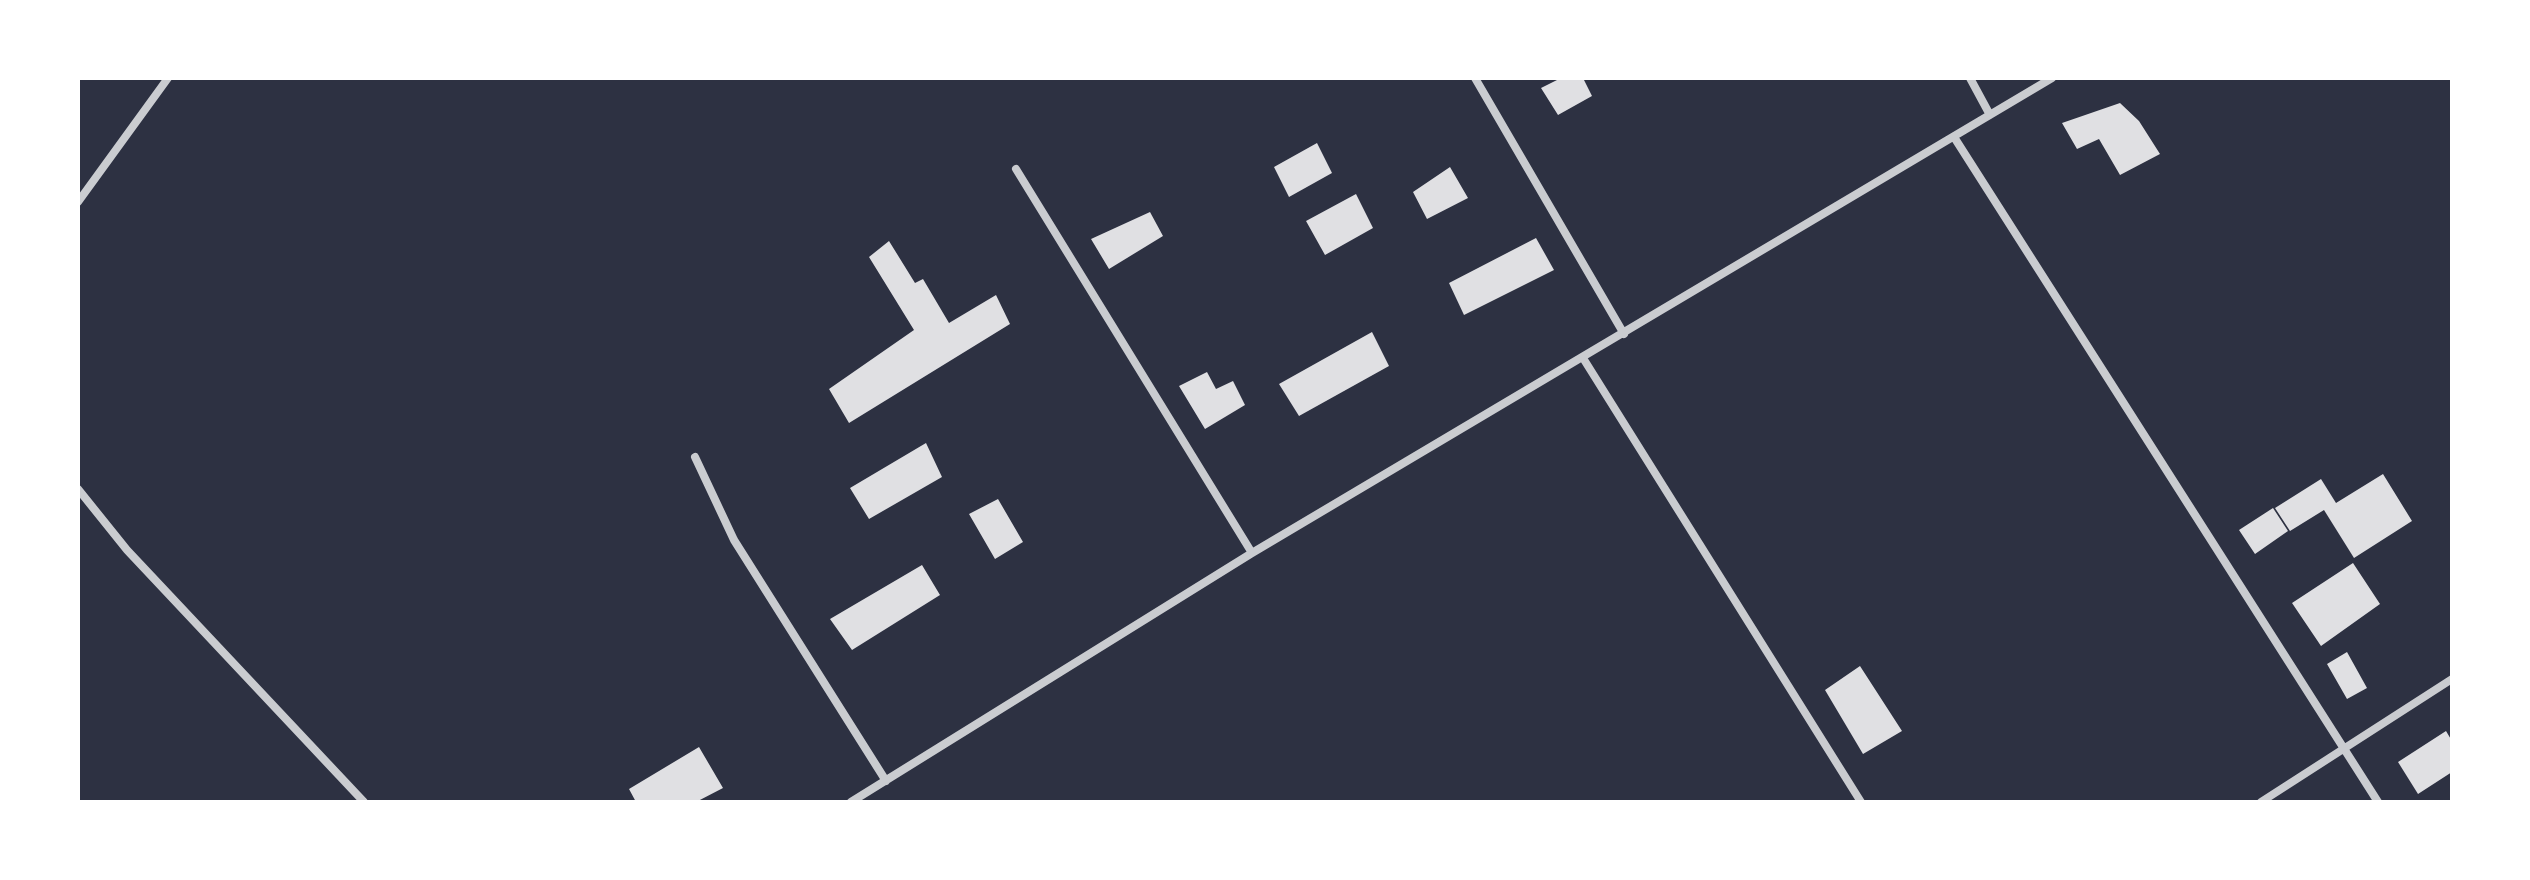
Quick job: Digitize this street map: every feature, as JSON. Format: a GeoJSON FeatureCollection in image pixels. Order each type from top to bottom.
{"type":"FeatureCollection","features":[{"type":"Feature","properties":{"kind":"street"},"geometry":{"type":"LineString","coordinates":[[78,202],[168,78]]}},
{"type":"Feature","properties":{"kind":"street"},"geometry":{"type":"LineString","coordinates":[[1475,78],[1624,334]]}},
{"type":"Feature","properties":{"kind":"street"},"geometry":{"type":"LineString","coordinates":[[1970,78],[1990,115]]}},
{"type":"Feature","properties":{"kind":"street"},"geometry":{"type":"LineString","coordinates":[[851,802],[1252,553],[2052,78]]}},
{"type":"Feature","properties":{"kind":"street"},"geometry":{"type":"LineString","coordinates":[[1954,137],[2378,802]]}},
{"type":"Feature","properties":{"kind":"street"},"geometry":{"type":"LineString","coordinates":[[1016,169],[1252,553]]}},
{"type":"Feature","properties":{"kind":"street"},"geometry":{"type":"LineString","coordinates":[[1583,358],[1861,802]]}},
{"type":"Feature","properties":{"kind":"street"},"geometry":{"type":"LineString","coordinates":[[695,457],[734,540],[886,781]]}},
{"type":"Feature","properties":{"kind":"street"},"geometry":{"type":"LineString","coordinates":[[78,489],[127,550],[364,802]]}},
{"type":"Feature","properties":{"kind":"street"},"geometry":{"type":"LineString","coordinates":[[2261,802],[2452,679]]}},
{"type":"Feature","properties":{"kind":"building"},"geometry":{"type":"Polygon","coordinates":[[[1561,78],[1583,78],[1592,96],[1558,115],[1541,88],[1561,78]]]}},
{"type":"Feature","properties":{"kind":"building"},"geometry":{"type":"Polygon","coordinates":[[[2120,103],[2139,121],[2160,154],[2120,175],[2099,139],[2077,149],[2062,123],[2120,103]]]}},
{"type":"Feature","properties":{"kind":"building"},"geometry":{"type":"Polygon","coordinates":[[[1317,143],[1332,173],[1289,197],[1274,167],[1317,143]]]}},
{"type":"Feature","properties":{"kind":"building"},"geometry":{"type":"Polygon","coordinates":[[[1450,167],[1468,198],[1427,219],[1413,192],[1450,167]]]}},
{"type":"Feature","properties":{"kind":"building"},"geometry":{"type":"Polygon","coordinates":[[[1356,194],[1373,228],[1325,255],[1306,221],[1356,194]]]}},
{"type":"Feature","properties":{"kind":"building"},"geometry":{"type":"Polygon","coordinates":[[[1150,212],[1163,236],[1109,269],[1091,239],[1150,212]]]}},
{"type":"Feature","properties":{"kind":"building"},"geometry":{"type":"Polygon","coordinates":[[[1536,238],[1554,270],[1464,315],[1449,283],[1536,238]]]}},
{"type":"Feature","properties":{"kind":"building"},"geometry":{"type":"Polygon","coordinates":[[[889,241],[915,283],[923,279],[949,323],[996,295],[1010,324],[849,423],[829,389],[914,330],[869,257],[889,241]]]}},
{"type":"Feature","properties":{"kind":"building"},"geometry":{"type":"Polygon","coordinates":[[[1372,332],[1389,366],[1299,416],[1279,384],[1372,332]]]}},
{"type":"Feature","properties":{"kind":"building"},"geometry":{"type":"Polygon","coordinates":[[[1207,372],[1216,389],[1233,381],[1245,405],[1205,429],[1179,386],[1207,372]]]}},
{"type":"Feature","properties":{"kind":"building"},"geometry":{"type":"Polygon","coordinates":[[[926,443],[942,477],[869,519],[850,488],[926,443]]]}},
{"type":"Feature","properties":{"kind":"building"},"geometry":{"type":"Polygon","coordinates":[[[2383,474],[2412,521],[2354,558],[2324,510],[2290,531],[2275,508],[2321,479],[2336,503],[2383,474]]]}},
{"type":"Feature","properties":{"kind":"building"},"geometry":{"type":"Polygon","coordinates":[[[998,499],[1023,542],[995,559],[969,514],[998,499]]]}},
{"type":"Feature","properties":{"kind":"building"},"geometry":{"type":"Polygon","coordinates":[[[2273,508],[2288,531],[2255,554],[2239,530],[2273,508]]]}},
{"type":"Feature","properties":{"kind":"building"},"geometry":{"type":"Polygon","coordinates":[[[2353,563],[2380,604],[2321,646],[2292,603],[2353,563]]]}},
{"type":"Feature","properties":{"kind":"building"},"geometry":{"type":"Polygon","coordinates":[[[922,565],[940,595],[852,650],[830,619],[922,565]]]}},
{"type":"Feature","properties":{"kind":"building"},"geometry":{"type":"Polygon","coordinates":[[[2347,652],[2367,688],[2347,699],[2327,664],[2347,652]]]}},
{"type":"Feature","properties":{"kind":"building"},"geometry":{"type":"Polygon","coordinates":[[[1860,666],[1902,731],[1863,754],[1825,690],[1860,666]]]}},
{"type":"Feature","properties":{"kind":"building"},"geometry":{"type":"Polygon","coordinates":[[[2446,731],[2452,741],[2452,772],[2418,794],[2398,762],[2446,731]]]}},
{"type":"Feature","properties":{"kind":"building"},"geometry":{"type":"Polygon","coordinates":[[[699,747],[723,788],[696,802],[636,802],[629,789],[699,747]]]}}]}
